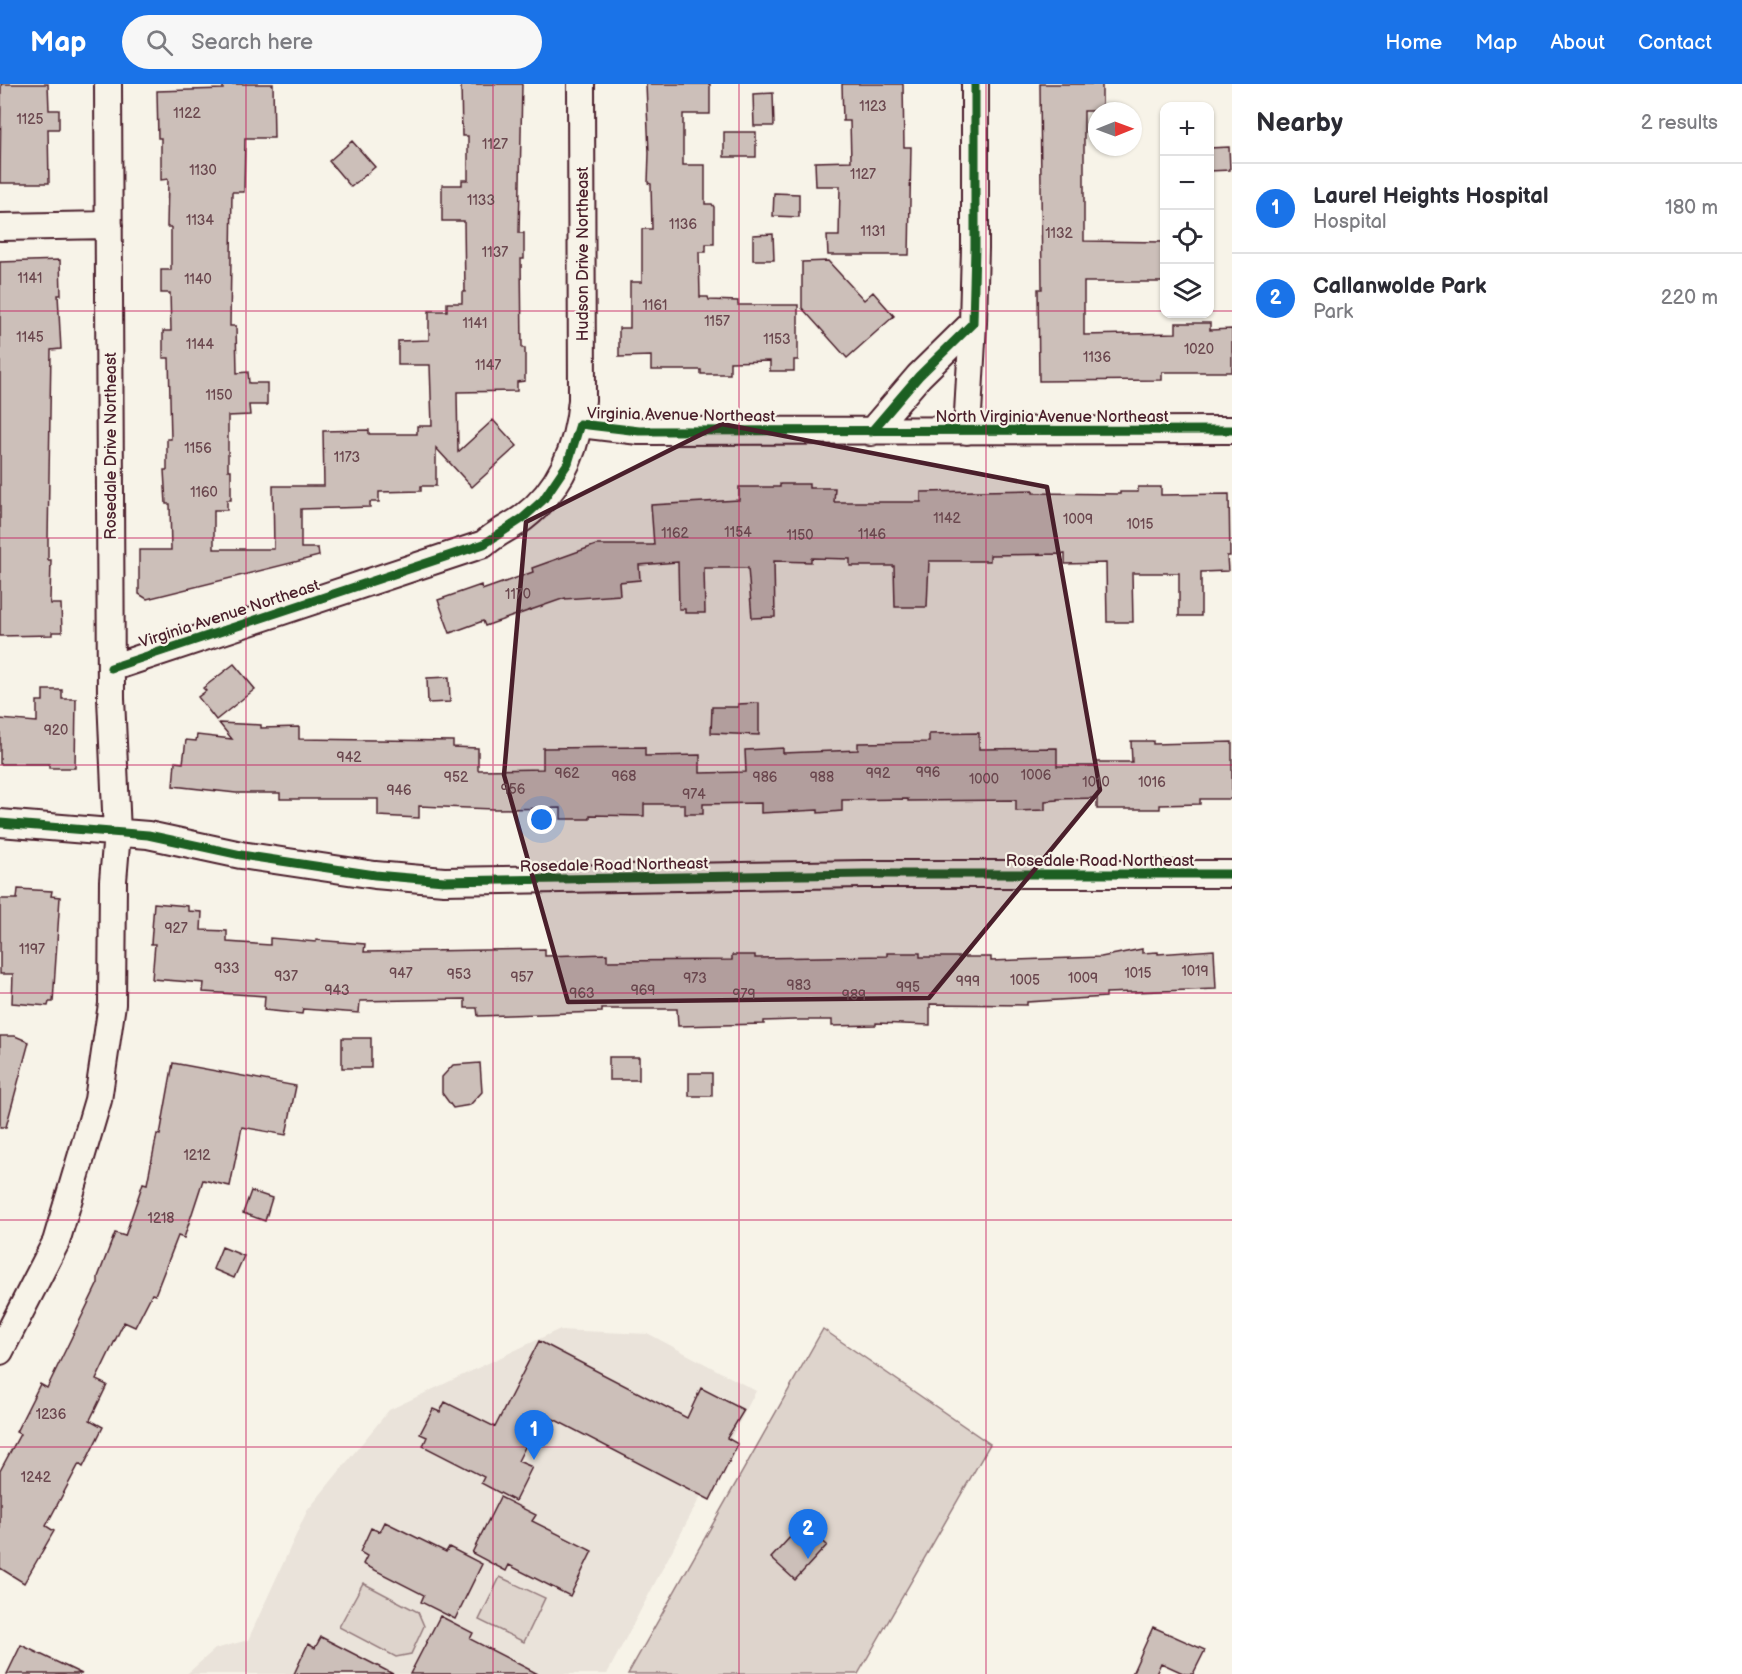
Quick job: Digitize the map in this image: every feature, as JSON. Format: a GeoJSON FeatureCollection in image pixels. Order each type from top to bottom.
{"type":"FeatureCollection","features":[{"type":"Feature","properties":{"kind":"street","name":"Rosedale Drive Northeast"},"geometry":{"type":"LineString","coordinates":[[108,84],[111,668],[117,832]]}},
{"type":"Feature","properties":{"kind":"street","name":"Hudson Drive Northeast"},"geometry":{"type":"LineString","coordinates":[[580,424],[582,400],[581,84]]}},
{"type":"Feature","properties":{"kind":"street"},"geometry":{"type":"LineString","coordinates":[[871,432],[919,376],[973,323],[975,84]]}},
{"type":"Feature","properties":{"kind":"street"},"geometry":{"type":"LineString","coordinates":[[0,227],[109,225]]}},
{"type":"Feature","properties":{"kind":"street","name":"North Virginia Avenue Northeast"},"geometry":{"type":"LineString","coordinates":[[967,431],[973,323]]}},
{"type":"Feature","properties":{"kind":"street","name":"Virginia Avenue Northeast"},"geometry":{"type":"LineString","coordinates":[[111,668],[484,544],[523,518],[543,500],[568,463],[580,424],[639,431],[871,432]]}},
{"type":"Feature","properties":{"kind":"street","name":"North Virginia Avenue Northeast"},"geometry":{"type":"LineString","coordinates":[[871,432],[1232,430]]}},
{"type":"Feature","properties":{"kind":"street","name":"Rosedale Road Northeast"},"geometry":{"type":"LineString","coordinates":[[0,823],[148,835],[242,855],[364,873],[444,881],[864,874],[1232,874]]}},
{"type":"Feature","properties":{"kind":"street"},"geometry":{"type":"LineString","coordinates":[[0,1351],[56,1242],[98,1100],[112,1004],[113,881],[117,832]]}},
{"type":"Feature","properties":{"kind":"highlighted area"},"geometry":{"type":"Polygon","coordinates":[[[722,424],[1047,487],[1100,790],[929,998],[568,1002],[504,775],[526,522],[722,424]]]}},
{"type":"Feature","properties":{"kind":"shaded area"},"geometry":{"type":"Polygon","coordinates":[[[823,1329],[990,1444],[858,1674],[628,1674],[823,1329]]]}},
{"type":"Feature","properties":{"kind":"shaded area"},"geometry":{"type":"Polygon","coordinates":[[[558,1330],[649,1334],[756,1391],[607,1674],[187,1674],[215,1649],[248,1640],[307,1511],[389,1410],[558,1330]]]}},
{"type":"Feature","properties":{"kind":"shaded area"},"geometry":{"type":"Polygon","coordinates":[[[500,1577],[545,1598],[524,1642],[479,1620],[500,1577]]]}},
{"type":"Feature","properties":{"kind":"shaded area"},"geometry":{"type":"Polygon","coordinates":[[[363,1583],[418,1612],[424,1626],[411,1654],[396,1657],[339,1627],[363,1583]]]}},
{"type":"Feature","properties":{"kind":"building"},"geometry":{"type":"Polygon","coordinates":[[[1,84],[48,84],[49,110],[59,110],[59,129],[48,129],[49,183],[0,183],[1,84]]]}},
{"type":"Feature","properties":{"kind":"building"},"geometry":{"type":"Polygon","coordinates":[[[223,84],[273,84],[274,138],[245,138],[244,192],[232,192],[230,326],[236,326],[237,373],[248,372],[249,383],[267,383],[267,405],[249,405],[250,415],[228,416],[228,470],[231,470],[231,500],[227,500],[227,510],[214,510],[214,549],[274,549],[273,486],[324,486],[323,431],[369,430],[369,434],[417,434],[417,426],[432,426],[430,365],[398,365],[398,341],[429,340],[429,311],[447,311],[447,303],[462,303],[462,292],[465,292],[464,221],[442,221],[442,185],[462,185],[462,180],[468,180],[468,136],[462,136],[461,84],[522,84],[519,233],[524,233],[524,259],[521,259],[522,348],[525,348],[525,381],[517,382],[517,391],[457,392],[458,452],[493,420],[517,446],[472,487],[436,448],[436,486],[421,486],[421,491],[379,492],[379,502],[370,502],[370,507],[301,509],[301,548],[318,548],[319,556],[147,599],[139,594],[139,550],[171,550],[170,504],[166,504],[164,470],[167,470],[167,439],[171,439],[169,358],[163,358],[163,331],[171,331],[170,293],[161,293],[161,270],[171,270],[171,227],[167,227],[168,179],[161,180],[161,138],[158,138],[157,91],[223,89],[223,84]]]}},
{"type":"Feature","properties":{"kind":"building"},"geometry":{"type":"Polygon","coordinates":[[[646,84],[710,84],[710,114],[683,114],[683,165],[705,165],[705,204],[712,204],[714,207],[714,244],[706,244],[706,252],[699,252],[700,297],[708,297],[709,300],[738,301],[738,305],[798,305],[798,360],[794,360],[794,371],[770,371],[770,361],[730,362],[730,374],[701,374],[701,370],[651,370],[651,356],[619,357],[619,328],[630,328],[630,282],[642,282],[642,229],[652,229],[651,184],[648,183],[646,84]]]}},
{"type":"Feature","properties":{"kind":"building"},"geometry":{"type":"Polygon","coordinates":[[[842,84],[903,84],[904,147],[911,147],[909,255],[828,255],[827,236],[839,236],[840,186],[816,186],[815,162],[851,161],[850,121],[843,121],[842,84]]]}},
{"type":"Feature","properties":{"kind":"building"},"geometry":{"type":"Polygon","coordinates":[[[1040,84],[1102,84],[1102,102],[1088,102],[1088,111],[1084,111],[1084,241],[1160,242],[1160,282],[1084,282],[1084,335],[1176,333],[1176,323],[1210,323],[1210,330],[1232,329],[1232,372],[1162,372],[1162,380],[1039,381],[1038,289],[1042,289],[1040,84]]]}},
{"type":"Feature","properties":{"kind":"building"},"geometry":{"type":"Polygon","coordinates":[[[773,93],[774,126],[754,126],[753,94],[773,93]]]}},
{"type":"Feature","properties":{"kind":"building"},"geometry":{"type":"Polygon","coordinates":[[[724,132],[756,132],[756,157],[724,157],[724,132]]]}},
{"type":"Feature","properties":{"kind":"building"},"geometry":{"type":"Polygon","coordinates":[[[352,141],[375,167],[351,187],[329,161],[352,141]]]}},
{"type":"Feature","properties":{"kind":"building"},"geometry":{"type":"Polygon","coordinates":[[[1229,147],[1230,170],[1214,171],[1214,148],[1229,147]]]}},
{"type":"Feature","properties":{"kind":"building"},"geometry":{"type":"Polygon","coordinates":[[[774,193],[799,194],[799,217],[773,216],[774,193]]]}},
{"type":"Feature","properties":{"kind":"building"},"geometry":{"type":"Polygon","coordinates":[[[773,234],[774,260],[753,260],[753,235],[773,234]]]}},
{"type":"Feature","properties":{"kind":"building"},"geometry":{"type":"Polygon","coordinates":[[[60,260],[61,295],[58,295],[61,349],[51,350],[48,560],[51,560],[50,600],[51,604],[61,604],[62,632],[52,632],[52,635],[0,636],[0,262],[60,260]]]}},
{"type":"Feature","properties":{"kind":"building"},"geometry":{"type":"Polygon","coordinates":[[[828,261],[864,300],[873,292],[894,316],[847,358],[802,308],[802,262],[828,261]]]}},
{"type":"Feature","properties":{"kind":"building"},"geometry":{"type":"Polygon","coordinates":[[[780,484],[809,484],[809,488],[835,488],[834,502],[921,502],[921,492],[1033,490],[1033,493],[1120,494],[1120,492],[1138,492],[1138,487],[1161,487],[1161,495],[1229,494],[1230,556],[1227,556],[1228,571],[1201,572],[1201,616],[1179,616],[1179,573],[1132,573],[1133,622],[1107,622],[1106,563],[1065,564],[1065,554],[990,555],[990,561],[929,561],[927,607],[895,607],[894,566],[850,566],[850,559],[811,558],[811,562],[774,561],[775,617],[752,618],[748,568],[704,568],[705,613],[685,613],[685,609],[679,609],[678,562],[639,565],[640,580],[619,582],[620,595],[565,598],[485,626],[483,621],[450,633],[438,600],[481,585],[482,590],[533,572],[532,568],[596,545],[654,545],[651,505],[739,500],[739,487],[780,487],[780,484]]]}},
{"type":"Feature","properties":{"kind":"building"},"geometry":{"type":"Polygon","coordinates":[[[234,664],[255,689],[216,720],[198,697],[206,691],[203,688],[234,664]]]}},
{"type":"Feature","properties":{"kind":"building"},"geometry":{"type":"Polygon","coordinates":[[[449,677],[450,702],[428,703],[427,678],[449,677]]]}},
{"type":"Feature","properties":{"kind":"building"},"geometry":{"type":"Polygon","coordinates":[[[43,690],[62,690],[62,699],[76,699],[75,768],[49,768],[49,764],[0,764],[0,719],[37,722],[37,701],[43,701],[43,690]]]}},
{"type":"Feature","properties":{"kind":"building"},"geometry":{"type":"Polygon","coordinates":[[[759,703],[759,735],[711,733],[712,707],[738,707],[738,704],[759,703]]]}},
{"type":"Feature","properties":{"kind":"building"},"geometry":{"type":"Polygon","coordinates":[[[219,723],[261,725],[261,728],[299,727],[299,739],[453,741],[453,747],[478,748],[478,770],[543,769],[543,748],[645,747],[645,756],[700,755],[700,773],[746,772],[745,750],[783,748],[783,753],[858,750],[858,743],[929,742],[929,734],[979,733],[979,749],[1057,748],[1057,766],[1097,766],[1097,762],[1132,762],[1131,741],[1153,741],[1153,744],[1232,742],[1232,799],[1200,799],[1200,804],[1160,805],[1160,809],[1097,809],[1097,798],[1057,799],[1045,801],[1045,810],[1016,811],[1016,800],[842,800],[842,811],[761,813],[761,803],[703,804],[703,814],[685,814],[685,804],[644,804],[644,816],[590,815],[590,819],[561,819],[561,808],[493,809],[419,806],[419,818],[378,816],[378,799],[280,799],[280,793],[236,793],[173,786],[175,762],[183,763],[186,740],[196,741],[197,735],[232,739],[219,723]]]}},
{"type":"Feature","properties":{"kind":"building"},"geometry":{"type":"Polygon","coordinates":[[[18,889],[52,891],[51,896],[60,897],[53,1002],[49,1002],[48,1006],[12,1003],[13,974],[0,974],[0,899],[17,899],[18,889]]]}},
{"type":"Feature","properties":{"kind":"building"},"geometry":{"type":"Polygon","coordinates":[[[154,903],[188,906],[188,911],[202,912],[201,930],[227,931],[227,942],[270,945],[270,938],[316,942],[316,940],[365,944],[364,952],[545,949],[545,956],[607,954],[607,961],[732,960],[732,955],[755,955],[755,958],[887,956],[887,953],[920,953],[920,957],[991,957],[991,961],[1101,957],[1142,949],[1142,953],[1158,952],[1158,954],[1214,950],[1216,989],[1106,993],[1106,997],[1027,1002],[1027,1005],[930,1004],[930,1025],[876,1023],[876,1025],[832,1026],[832,1020],[794,1020],[764,1021],[764,1024],[678,1026],[677,1009],[602,1009],[602,1012],[478,1016],[477,1008],[465,1008],[465,999],[360,1001],[359,1013],[303,1009],[302,1014],[264,1010],[265,996],[203,992],[204,983],[152,979],[155,944],[151,944],[154,903]]]}},
{"type":"Feature","properties":{"kind":"building"},"geometry":{"type":"Polygon","coordinates":[[[0,1036],[15,1036],[29,1042],[6,1127],[0,1127],[0,1036]]]}},
{"type":"Feature","properties":{"kind":"building"},"geometry":{"type":"Polygon","coordinates":[[[342,1038],[371,1038],[371,1068],[342,1068],[342,1038]]]}},
{"type":"Feature","properties":{"kind":"building"},"geometry":{"type":"Polygon","coordinates":[[[609,1057],[639,1057],[639,1080],[609,1080],[609,1057]]]}},
{"type":"Feature","properties":{"kind":"building"},"geometry":{"type":"Polygon","coordinates":[[[173,1063],[296,1086],[286,1135],[242,1127],[230,1186],[203,1180],[184,1238],[178,1236],[155,1295],[152,1294],[135,1327],[124,1322],[96,1380],[107,1385],[90,1420],[103,1427],[83,1467],[79,1464],[46,1526],[54,1531],[24,1583],[0,1568],[0,1471],[20,1434],[16,1432],[40,1384],[47,1388],[98,1283],[98,1277],[115,1233],[125,1236],[143,1183],[147,1184],[157,1134],[160,1135],[173,1063]]]}},
{"type":"Feature","properties":{"kind":"building"},"geometry":{"type":"Polygon","coordinates":[[[480,1063],[482,1092],[470,1105],[453,1108],[442,1093],[442,1077],[453,1065],[480,1063]]]}},
{"type":"Feature","properties":{"kind":"building"},"geometry":{"type":"Polygon","coordinates":[[[689,1073],[712,1073],[712,1096],[689,1096],[689,1073]]]}},
{"type":"Feature","properties":{"kind":"building"},"geometry":{"type":"Polygon","coordinates":[[[251,1191],[272,1198],[265,1221],[243,1213],[251,1191]]]}},
{"type":"Feature","properties":{"kind":"building"},"geometry":{"type":"Polygon","coordinates":[[[222,1247],[244,1256],[234,1278],[213,1269],[222,1247]]]}},
{"type":"Feature","properties":{"kind":"building"},"geometry":{"type":"Polygon","coordinates":[[[539,1341],[687,1418],[701,1388],[744,1410],[727,1438],[738,1444],[710,1500],[542,1413],[518,1461],[532,1467],[515,1501],[481,1483],[484,1477],[423,1446],[427,1437],[420,1434],[433,1409],[440,1412],[445,1402],[495,1427],[539,1341]]]}},
{"type":"Feature","properties":{"kind":"building"},"geometry":{"type":"Polygon","coordinates":[[[500,1497],[536,1515],[532,1521],[592,1551],[570,1596],[509,1565],[506,1571],[472,1553],[500,1497]]]}},
{"type":"Feature","properties":{"kind":"building"},"geometry":{"type":"Polygon","coordinates":[[[385,1522],[446,1552],[449,1547],[482,1564],[455,1619],[421,1602],[424,1595],[363,1564],[367,1556],[360,1552],[371,1528],[380,1532],[385,1522]]]}},
{"type":"Feature","properties":{"kind":"building"},"geometry":{"type":"Polygon","coordinates":[[[803,1523],[827,1545],[795,1580],[771,1558],[803,1523]]]}},
{"type":"Feature","properties":{"kind":"building"},"geometry":{"type":"Polygon","coordinates":[[[440,1616],[473,1633],[470,1639],[538,1674],[410,1674],[440,1616]]]}},
{"type":"Feature","properties":{"kind":"building"},"geometry":{"type":"Polygon","coordinates":[[[1153,1627],[1205,1650],[1193,1674],[1185,1674],[1161,1663],[1156,1674],[1132,1674],[1153,1627]]]}},
{"type":"Feature","properties":{"kind":"building"},"geometry":{"type":"Polygon","coordinates":[[[321,1637],[393,1674],[294,1674],[308,1644],[315,1648],[321,1637]]]}},
{"type":"Feature","properties":{"kind":"building"},"geometry":{"type":"Polygon","coordinates":[[[21,1645],[82,1674],[7,1674],[21,1645]]]}},
{"type":"Feature","properties":{"kind":"cycle path"},"geometry":{"type":"LineString","coordinates":[[871,432],[919,376],[973,323],[975,84]]}},
{"type":"Feature","properties":{"kind":"cycle path"},"geometry":{"type":"LineString","coordinates":[[111,668],[484,544],[523,518],[543,500],[568,463],[580,424],[639,431],[1232,430]]}},
{"type":"Feature","properties":{"kind":"cycle path"},"geometry":{"type":"LineString","coordinates":[[0,823],[148,835],[241,855],[375,875],[444,881],[864,874],[1232,874]]}},
{"type":"Feature","properties":{"kind":"place","name":"Laurel Heights Hospital"},"geometry":{"type":"Point","coordinates":[534,1460]}},
{"type":"Feature","properties":{"kind":"place","name":"Callanwolde Park"},"geometry":{"type":"Point","coordinates":[808,1559]}}]}
